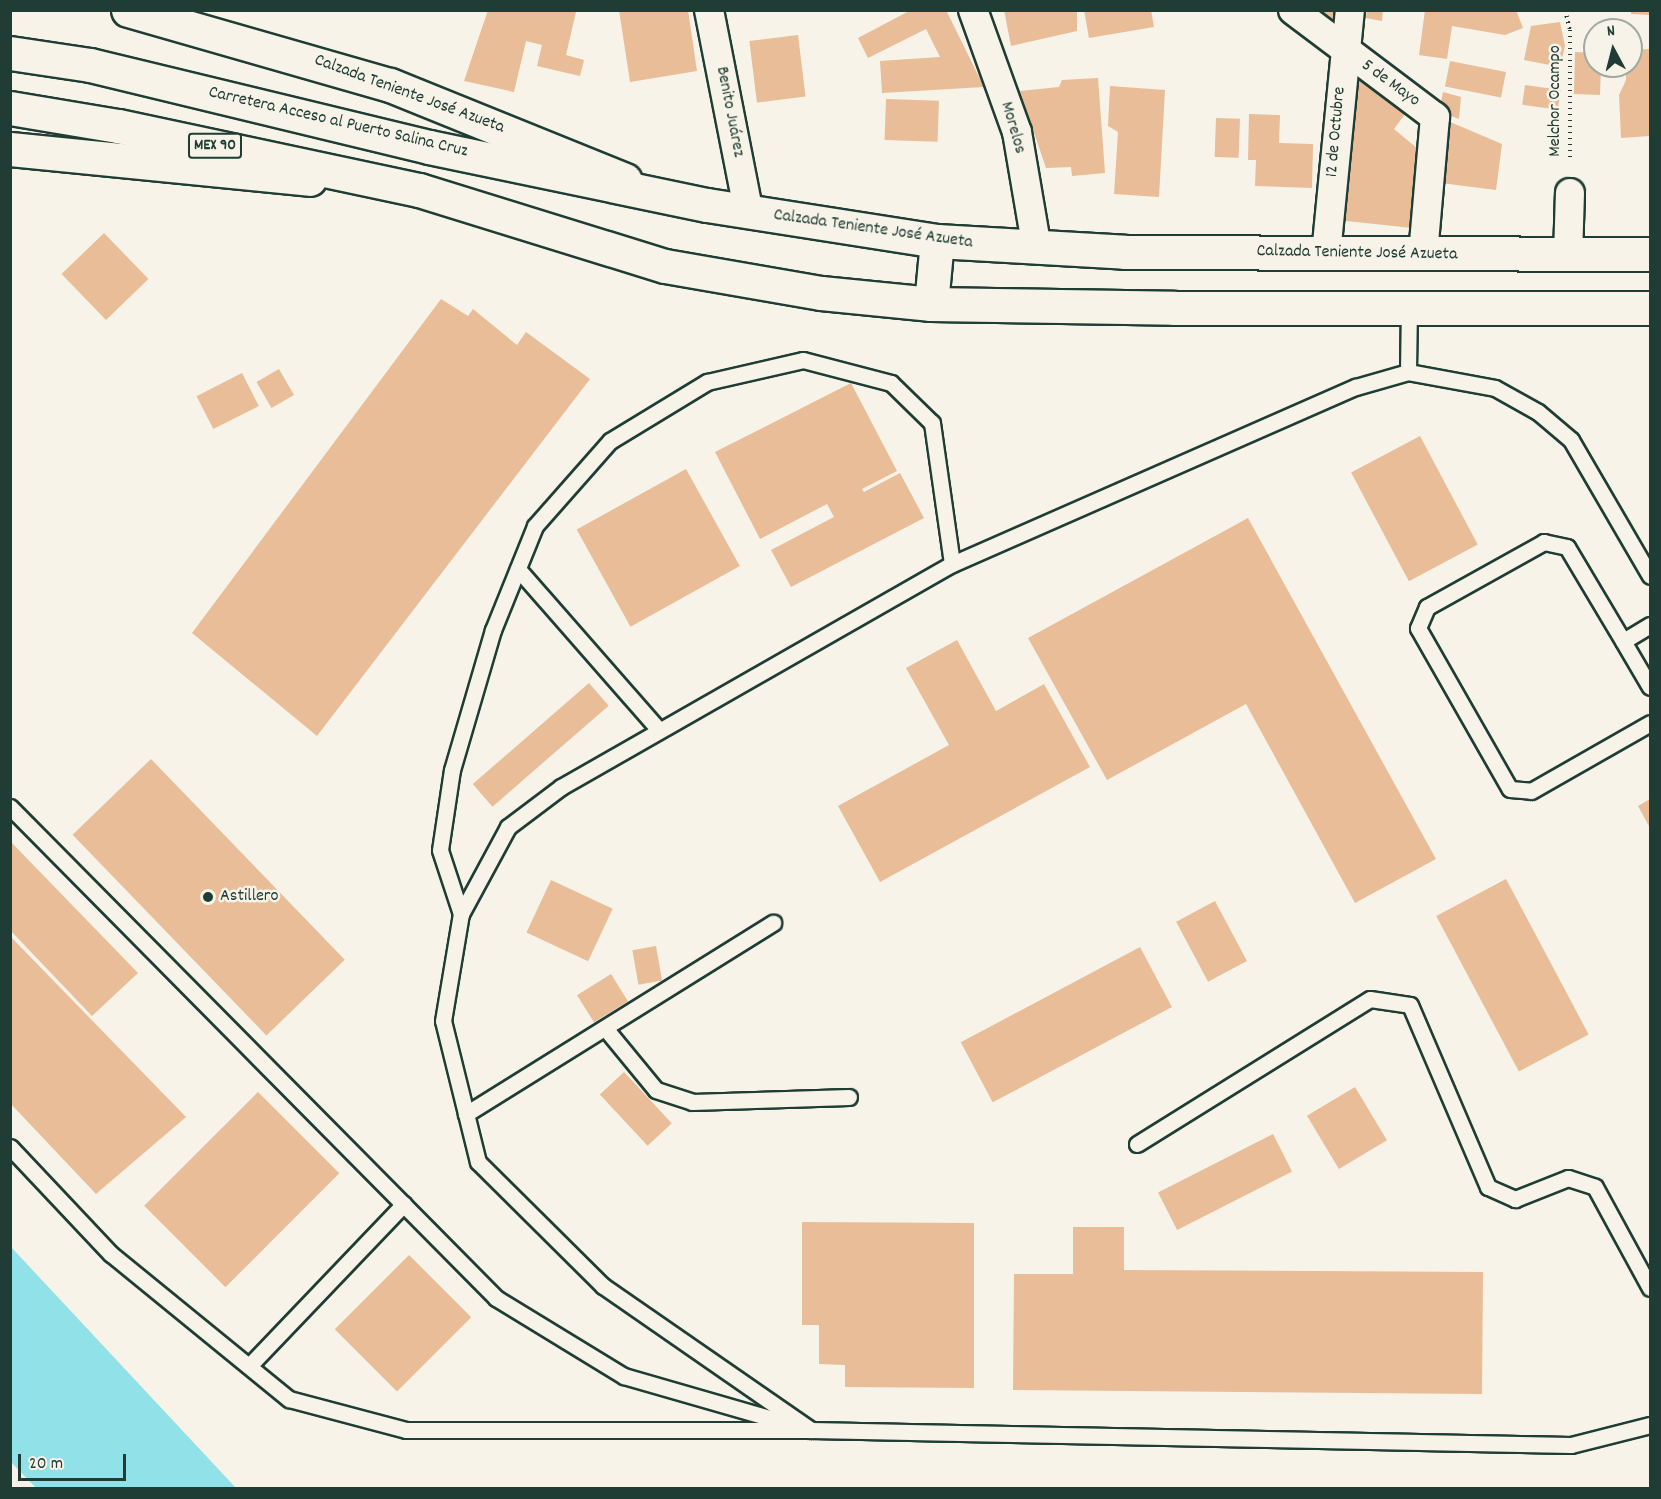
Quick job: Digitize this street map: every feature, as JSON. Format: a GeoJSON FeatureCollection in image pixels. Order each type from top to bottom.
{"type":"FeatureCollection","features":[{"type":"Feature","properties":{"kind":"main road","name":"Calzada Teniente José Azueta"},"geometry":{"type":"LineString","coordinates":[[128,10],[322,62],[390,85],[665,197],[749,213],[937,241],[1037,249],[1423,255],[1650,254]]}},
{"type":"Feature","properties":{"kind":"main road","name":"Carretera Acceso al Puerto Salina Cruz"},"geometry":{"type":"LineString","coordinates":[[10,53],[90,65],[322,121],[665,197]]}},
{"type":"Feature","properties":{"kind":"main road","name":"MEX 90"},"geometry":{"type":"LineString","coordinates":[[10,108],[118,126],[419,190]]}},
{"type":"Feature","properties":{"kind":"main road"},"geometry":{"type":"LineString","coordinates":[[10,149],[419,190],[665,266],[821,293],[931,304],[1650,308]]}},
{"type":"Feature","properties":{"kind":"main road"},"geometry":{"type":"LineString","coordinates":[[931,304],[937,241]]}},
{"type":"Feature","properties":{"kind":"street","name":"Benito Juárez"},"geometry":{"type":"LineString","coordinates":[[709,10],[749,213]]}},
{"type":"Feature","properties":{"kind":"street","name":"Morelos"},"geometry":{"type":"LineString","coordinates":[[973,10],[1017,132],[1037,249]]}},
{"type":"Feature","properties":{"kind":"street","name":"5 de Mayo"},"geometry":{"type":"LineString","coordinates":[[1293,10],[1435,117],[1423,255]]}},
{"type":"Feature","properties":{"kind":"street","name":"12 de Octubre"},"geometry":{"type":"LineString","coordinates":[[1326,254],[1344,50],[1350,10]]}},
{"type":"Feature","properties":{"kind":"street"},"geometry":{"type":"LineString","coordinates":[[1568,256],[1570,193]]}},
{"type":"Feature","properties":{"kind":"lane"},"geometry":{"type":"LineString","coordinates":[[1408,372],[1409,307]]}},
{"type":"Feature","properties":{"kind":"lane"},"geometry":{"type":"LineString","coordinates":[[462,914],[440,850],[452,770],[493,630],[535,526],[610,441],[707,382],[803,360],[891,383],[932,423],[952,564]]}},
{"type":"Feature","properties":{"kind":"lane"},"geometry":{"type":"LineString","coordinates":[[811,1430],[603,1286],[478,1162],[443,1021],[462,914],[508,827],[561,787],[952,564],[1356,387],[1408,372],[1495,388],[1546,419],[1571,440],[1650,576]]}},
{"type":"Feature","properties":{"kind":"lane"},"geometry":{"type":"LineString","coordinates":[[1650,687],[1567,548],[1544,542],[1427,607],[1418,628],[1510,789],[1531,791],[1650,723]]}},
{"type":"Feature","properties":{"kind":"lane"},"geometry":{"type":"LineString","coordinates":[[518,569],[659,730]]}},
{"type":"Feature","properties":{"kind":"lane"},"geometry":{"type":"LineString","coordinates":[[1623,641],[1650,626]]}},
{"type":"Feature","properties":{"kind":"lane"},"geometry":{"type":"LineString","coordinates":[[10,807],[496,1298],[624,1376],[811,1430]]}},
{"type":"Feature","properties":{"kind":"lane"},"geometry":{"type":"LineString","coordinates":[[466,1114],[774,923]]}},
{"type":"Feature","properties":{"kind":"lane"},"geometry":{"type":"LineString","coordinates":[[1137,1144],[1370,999],[1410,1005],[1488,1186],[1515,1199],[1568,1178],[1594,1187],[1650,1288]]}},
{"type":"Feature","properties":{"kind":"lane"},"geometry":{"type":"LineString","coordinates":[[605,1028],[656,1090],[692,1102],[849,1097]]}},
{"type":"Feature","properties":{"kind":"lane"},"geometry":{"type":"LineString","coordinates":[[10,1147],[111,1254],[289,1399],[405,1431],[811,1430],[1570,1445],[1650,1425]]}},
{"type":"Feature","properties":{"kind":"lane"},"geometry":{"type":"LineString","coordinates":[[249,1366],[404,1204]]}},
{"type":"Feature","properties":{"kind":"path","name":"Melchor Ocampo"},"geometry":{"type":"LineString","coordinates":[[1565,10],[1570,30],[1570,193]]}},
{"type":"Feature","properties":{"kind":"water"},"geometry":{"type":"Polygon","coordinates":[[[11,1247],[236,1488],[36,1488],[11,1462],[11,1247]]]}},
{"type":"Feature","properties":{"kind":"building"},"geometry":{"type":"Polygon","coordinates":[[[488,10],[576,12],[566,55],[584,60],[580,76],[537,66],[542,45],[526,41],[514,92],[464,81],[488,10]]]}},
{"type":"Feature","properties":{"kind":"building"},"geometry":{"type":"Polygon","coordinates":[[[619,10],[688,10],[697,71],[630,82],[619,10]]]}},
{"type":"Feature","properties":{"kind":"building"},"geometry":{"type":"Polygon","coordinates":[[[911,10],[946,10],[984,87],[882,93],[880,61],[940,57],[926,29],[868,58],[858,38],[911,10]]]}},
{"type":"Feature","properties":{"kind":"building"},"geometry":{"type":"Polygon","coordinates":[[[1004,10],[1077,10],[1077,31],[1011,46],[1004,10]]]}},
{"type":"Feature","properties":{"kind":"building"},"geometry":{"type":"Polygon","coordinates":[[[1084,10],[1151,10],[1154,27],[1089,38],[1084,10]]]}},
{"type":"Feature","properties":{"kind":"building"},"geometry":{"type":"Polygon","coordinates":[[[1317,10],[1343,10],[1340,29],[1317,10]]]}},
{"type":"Feature","properties":{"kind":"building"},"geometry":{"type":"Polygon","coordinates":[[[1367,10],[1383,10],[1382,21],[1366,18],[1367,10]]]}},
{"type":"Feature","properties":{"kind":"building"},"geometry":{"type":"Polygon","coordinates":[[[1425,10],[1516,10],[1523,28],[1505,35],[1452,26],[1447,59],[1419,55],[1425,10]]]}},
{"type":"Feature","properties":{"kind":"building"},"geometry":{"type":"Polygon","coordinates":[[[1631,10],[1650,10],[1650,15],[1631,14],[1631,10]]]}},
{"type":"Feature","properties":{"kind":"building"},"geometry":{"type":"Polygon","coordinates":[[[1560,22],[1565,46],[1560,67],[1524,60],[1531,26],[1560,22]]]}},
{"type":"Feature","properties":{"kind":"building"},"geometry":{"type":"Polygon","coordinates":[[[798,35],[806,97],[757,103],[749,41],[798,35]]]}},
{"type":"Feature","properties":{"kind":"building"},"geometry":{"type":"Polygon","coordinates":[[[1643,49],[1650,49],[1650,136],[1621,138],[1619,95],[1626,78],[1643,78],[1643,49]]]}},
{"type":"Feature","properties":{"kind":"building"},"geometry":{"type":"Polygon","coordinates":[[[1575,52],[1583,52],[1583,78],[1601,78],[1600,95],[1574,94],[1575,52]]]}},
{"type":"Feature","properties":{"kind":"building"},"geometry":{"type":"Polygon","coordinates":[[[1450,61],[1506,72],[1501,97],[1445,87],[1450,61]]]}},
{"type":"Feature","properties":{"kind":"building"},"geometry":{"type":"Polygon","coordinates":[[[1353,72],[1408,110],[1394,129],[1424,154],[1412,228],[1337,220],[1353,72]]]}},
{"type":"Feature","properties":{"kind":"building"},"geometry":{"type":"Polygon","coordinates":[[[1098,78],[1105,173],[1072,176],[1071,167],[1046,168],[1020,91],[1059,87],[1062,80],[1098,78]]]}},
{"type":"Feature","properties":{"kind":"building"},"geometry":{"type":"Polygon","coordinates":[[[1525,85],[1561,90],[1558,110],[1522,105],[1525,85]]]}},
{"type":"Feature","properties":{"kind":"building"},"geometry":{"type":"Polygon","coordinates":[[[1110,86],[1165,90],[1159,197],[1114,194],[1118,132],[1108,126],[1110,86]]]}},
{"type":"Feature","properties":{"kind":"building"},"geometry":{"type":"Polygon","coordinates":[[[1443,92],[1461,97],[1459,119],[1439,111],[1443,92]]]}},
{"type":"Feature","properties":{"kind":"building"},"geometry":{"type":"Polygon","coordinates":[[[886,99],[939,101],[938,142],[885,140],[886,99]]]}},
{"type":"Feature","properties":{"kind":"building"},"geometry":{"type":"Polygon","coordinates":[[[1249,114],[1280,115],[1279,143],[1313,144],[1312,188],[1255,186],[1256,160],[1248,160],[1249,114]]]}},
{"type":"Feature","properties":{"kind":"building"},"geometry":{"type":"Polygon","coordinates":[[[1216,118],[1240,119],[1239,158],[1215,157],[1216,118]]]}},
{"type":"Feature","properties":{"kind":"building"},"geometry":{"type":"Polygon","coordinates":[[[1441,118],[1502,144],[1496,190],[1433,182],[1441,118]]]}},
{"type":"Feature","properties":{"kind":"building"},"geometry":{"type":"Polygon","coordinates":[[[104,233],[148,279],[106,320],[62,274],[104,233]]]}},
{"type":"Feature","properties":{"kind":"building"},"geometry":{"type":"Polygon","coordinates":[[[441,299],[468,316],[473,309],[517,345],[526,332],[590,379],[317,736],[192,633],[441,299]]]}},
{"type":"Feature","properties":{"kind":"building"},"geometry":{"type":"Polygon","coordinates":[[[279,369],[294,395],[271,408],[256,382],[279,369]]]}},
{"type":"Feature","properties":{"kind":"building"},"geometry":{"type":"Polygon","coordinates":[[[242,373],[259,406],[213,429],[197,396],[242,373]]]}},
{"type":"Feature","properties":{"kind":"building"},"geometry":{"type":"Polygon","coordinates":[[[851,383],[897,471],[862,489],[864,492],[900,473],[924,518],[791,587],[771,550],[834,517],[827,504],[760,539],[715,452],[851,383]]]}},
{"type":"Feature","properties":{"kind":"building"},"geometry":{"type":"Polygon","coordinates":[[[1420,436],[1478,545],[1409,581],[1351,473],[1420,436]]]}},
{"type":"Feature","properties":{"kind":"building"},"geometry":{"type":"Polygon","coordinates":[[[686,469],[740,566],[630,627],[577,530],[686,469]]]}},
{"type":"Feature","properties":{"kind":"building"},"geometry":{"type":"Polygon","coordinates":[[[1248,518],[1436,859],[1355,903],[1246,704],[1107,780],[1028,638],[1248,518]]]}},
{"type":"Feature","properties":{"kind":"building"},"geometry":{"type":"Polygon","coordinates":[[[957,640],[996,711],[1044,684],[1090,767],[880,882],[838,806],[949,745],[906,668],[957,640]]]}},
{"type":"Feature","properties":{"kind":"building"},"geometry":{"type":"Polygon","coordinates":[[[589,683],[609,706],[492,807],[473,784],[589,683]]]}},
{"type":"Feature","properties":{"kind":"building","name":"Astillero"},"geometry":{"type":"Polygon","coordinates":[[[151,759],[345,960],[266,1035],[73,835],[151,759]]]}},
{"type":"Feature","properties":{"kind":"building"},"geometry":{"type":"Polygon","coordinates":[[[1650,799],[1650,828],[1638,806],[1650,799]]]}},
{"type":"Feature","properties":{"kind":"building"},"geometry":{"type":"Polygon","coordinates":[[[10,841],[138,973],[92,1016],[10,930],[10,841]]]}},
{"type":"Feature","properties":{"kind":"building"},"geometry":{"type":"Polygon","coordinates":[[[1506,879],[1589,1034],[1519,1071],[1436,916],[1506,879]]]}},
{"type":"Feature","properties":{"kind":"building"},"geometry":{"type":"Polygon","coordinates":[[[551,880],[613,909],[588,961],[526,933],[551,880]]]}},
{"type":"Feature","properties":{"kind":"building"},"geometry":{"type":"Polygon","coordinates":[[[1215,901],[1247,961],[1208,982],[1176,922],[1215,901]]]}},
{"type":"Feature","properties":{"kind":"building"},"geometry":{"type":"Polygon","coordinates":[[[10,936],[186,1117],[96,1194],[10,1103],[10,936]]]}},
{"type":"Feature","properties":{"kind":"building"},"geometry":{"type":"Polygon","coordinates":[[[656,946],[662,980],[638,985],[632,950],[656,946]]]}},
{"type":"Feature","properties":{"kind":"building"},"geometry":{"type":"Polygon","coordinates":[[[1140,947],[1172,1007],[993,1102],[961,1042],[1140,947]]]}},
{"type":"Feature","properties":{"kind":"building"},"geometry":{"type":"Polygon","coordinates":[[[611,974],[628,1001],[594,1022],[577,995],[611,974]]]}},
{"type":"Feature","properties":{"kind":"building"},"geometry":{"type":"Polygon","coordinates":[[[624,1072],[672,1123],[648,1146],[600,1095],[624,1072]]]}},
{"type":"Feature","properties":{"kind":"building"},"geometry":{"type":"Polygon","coordinates":[[[1355,1087],[1387,1140],[1339,1169],[1307,1116],[1355,1087]]]}},
{"type":"Feature","properties":{"kind":"building"},"geometry":{"type":"Polygon","coordinates":[[[258,1092],[339,1173],[225,1287],[144,1206],[258,1092]]]}},
{"type":"Feature","properties":{"kind":"building"},"geometry":{"type":"Polygon","coordinates":[[[1273,1134],[1292,1171],[1177,1230],[1158,1193],[1273,1134]]]}},
{"type":"Feature","properties":{"kind":"building"},"geometry":{"type":"Polygon","coordinates":[[[802,1222],[974,1223],[974,1388],[845,1387],[845,1365],[819,1364],[819,1325],[802,1325],[802,1222]]]}},
{"type":"Feature","properties":{"kind":"building"},"geometry":{"type":"Polygon","coordinates":[[[1073,1227],[1124,1227],[1124,1270],[1483,1272],[1482,1394],[1013,1390],[1014,1274],[1073,1274],[1073,1227]]]}},
{"type":"Feature","properties":{"kind":"building"},"geometry":{"type":"Polygon","coordinates":[[[409,1255],[471,1317],[397,1391],[335,1329],[409,1255]]]}},
{"type":"Feature","properties":{"kind":"place","name":"Astillero"},"geometry":{"type":"Point","coordinates":[208,897]}}]}
